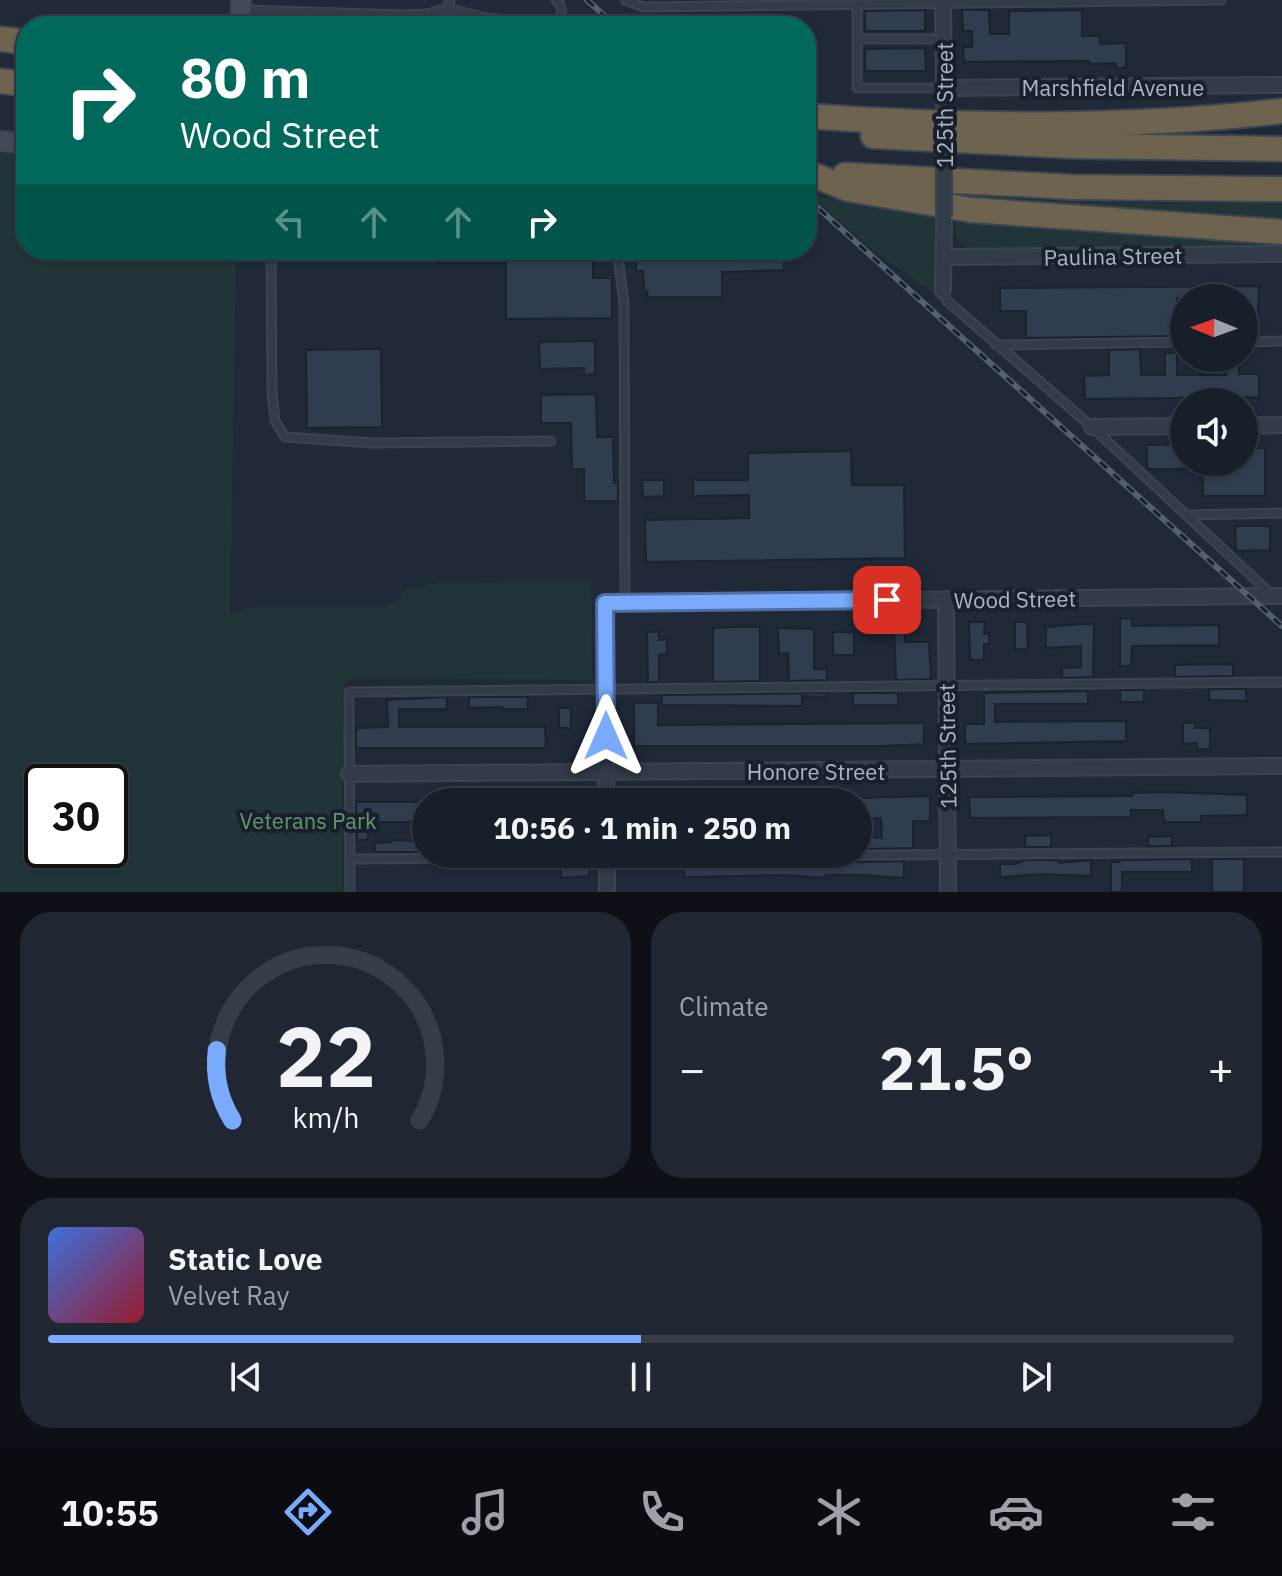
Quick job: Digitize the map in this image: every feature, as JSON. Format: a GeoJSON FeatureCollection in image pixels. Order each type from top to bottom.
{"type":"FeatureCollection","features":[{"type":"Feature","properties":{"kind":"highway"},"geometry":{"type":"LineString","coordinates":[[816,116],[1107,125],[1282,111]]}},
{"type":"Feature","properties":{"kind":"highway"},"geometry":{"type":"LineString","coordinates":[[816,132],[1072,146],[1282,149]]}},
{"type":"Feature","properties":{"kind":"highway"},"geometry":{"type":"LineString","coordinates":[[816,173],[1071,187],[1282,189]]}},
{"type":"Feature","properties":{"kind":"highway"},"geometry":{"type":"LineString","coordinates":[[816,176],[848,189],[971,210],[1282,232]]}},
{"type":"Feature","properties":{"kind":"street","name":"125th Street"},"geometry":{"type":"LineString","coordinates":[[943,1],[943,291]]}},
{"type":"Feature","properties":{"kind":"street","name":"Marshfield Avenue"},"geometry":{"type":"LineString","coordinates":[[943,88],[1282,85]]}},
{"type":"Feature","properties":{"kind":"street","name":"Paulina Street"},"geometry":{"type":"LineString","coordinates":[[945,257],[1282,254]]}},
{"type":"Feature","properties":{"kind":"street"},"geometry":{"type":"LineString","coordinates":[[1258,426],[1282,425]]}},
{"type":"Feature","properties":{"kind":"street"},"geometry":{"type":"LineString","coordinates":[[1092,427],[1170,426]]}},
{"type":"Feature","properties":{"kind":"street","name":"Wood Street"},"geometry":{"type":"LineString","coordinates":[[605,689],[605,603],[1278,596]]}},
{"type":"Feature","properties":{"kind":"street","name":"125th Street"},"geometry":{"type":"LineString","coordinates":[[946,599],[948,892]]}},
{"type":"Feature","properties":{"kind":"street"},"geometry":{"type":"LineString","coordinates":[[605,689],[606,788]]}},
{"type":"Feature","properties":{"kind":"street","name":"Honore Street"},"geometry":{"type":"LineString","coordinates":[[349,774],[1282,766]]}},
{"type":"Feature","properties":{"kind":"street"},"geometry":{"type":"LineString","coordinates":[[607,868],[607,892]]}},
{"type":"Feature","properties":{"kind":"lane"},"geometry":{"type":"LineString","coordinates":[[340,12],[341,0]]}},
{"type":"Feature","properties":{"kind":"lane"},"geometry":{"type":"LineString","coordinates":[[625,0],[643,7],[1221,0]]}},
{"type":"Feature","properties":{"kind":"lane"},"geometry":{"type":"LineString","coordinates":[[241,12],[404,15],[427,14],[449,4],[481,16]]}},
{"type":"Feature","properties":{"kind":"lane"},"geometry":{"type":"LineString","coordinates":[[857,4],[857,88],[943,88]]}},
{"type":"Feature","properties":{"kind":"lane"},"geometry":{"type":"LineString","coordinates":[[857,39],[943,39]]}},
{"type":"Feature","properties":{"kind":"lane"},"geometry":{"type":"LineString","coordinates":[[271,260],[272,393],[275,421],[285,437],[372,443],[551,441]]}},
{"type":"Feature","properties":{"kind":"lane"},"geometry":{"type":"LineString","coordinates":[[618,260],[624,302],[625,602]]}},
{"type":"Feature","properties":{"kind":"lane"},"geometry":{"type":"LineString","coordinates":[[943,291],[946,300],[1278,596]]}},
{"type":"Feature","properties":{"kind":"lane"},"geometry":{"type":"LineString","coordinates":[[1258,342],[1282,341]]}},
{"type":"Feature","properties":{"kind":"lane"},"geometry":{"type":"LineString","coordinates":[[996,345],[1170,342]]}},
{"type":"Feature","properties":{"kind":"lane"},"geometry":{"type":"LineString","coordinates":[[1187,515],[1282,513]]}},
{"type":"Feature","properties":{"kind":"lane"},"geometry":{"type":"LineString","coordinates":[[350,892],[349,692],[1282,682]]}},
{"type":"Feature","properties":{"kind":"lane"},"geometry":{"type":"LineString","coordinates":[[872,855],[1282,852]]}},
{"type":"Feature","properties":{"kind":"lane"},"geometry":{"type":"LineString","coordinates":[[350,859],[412,858]]}},
{"type":"Feature","properties":{"kind":"green space","name":"Veterans Park"},"geometry":{"type":"Polygon","coordinates":[[[0,152],[16,154],[16,260],[236,260],[230,614],[255,607],[387,607],[397,601],[406,589],[438,583],[591,582],[592,680],[355,678],[345,682],[342,701],[347,757],[342,772],[343,892],[0,892],[0,152]]]}},
{"type":"Feature","properties":{"kind":"green space"},"geometry":{"type":"Polygon","coordinates":[[[816,195],[934,212],[934,293],[880,256],[816,201],[816,195]]]}},
{"type":"Feature","properties":{"kind":"green space"},"geometry":{"type":"Polygon","coordinates":[[[954,197],[1121,203],[1282,203],[1282,227],[954,197]]]}},
{"type":"Feature","properties":{"kind":"green space"},"geometry":{"type":"Polygon","coordinates":[[[954,214],[1282,240],[1282,247],[967,248],[956,237],[954,214]]]}},
{"type":"Feature","properties":{"kind":"building"},"geometry":{"type":"Polygon","coordinates":[[[925,10],[925,31],[865,31],[865,11],[925,10]]]}},
{"type":"Feature","properties":{"kind":"building"},"geometry":{"type":"Polygon","coordinates":[[[962,10],[989,10],[990,34],[1009,34],[1009,11],[1082,10],[1082,36],[1099,36],[1100,44],[1126,43],[1126,68],[1116,68],[1116,63],[1089,64],[1089,61],[964,62],[963,47],[972,47],[972,31],[963,31],[962,10]]]}},
{"type":"Feature","properties":{"kind":"building"},"geometry":{"type":"Polygon","coordinates":[[[925,48],[926,71],[865,71],[865,49],[925,48]]]}},
{"type":"Feature","properties":{"kind":"building"},"geometry":{"type":"Polygon","coordinates":[[[439,260],[593,260],[593,278],[612,278],[612,318],[506,319],[506,263],[439,263],[439,260]]]}},
{"type":"Feature","properties":{"kind":"building"},"geometry":{"type":"Polygon","coordinates":[[[636,260],[784,260],[784,270],[722,272],[722,297],[646,297],[648,292],[644,289],[643,271],[636,271],[636,260]]]}},
{"type":"Feature","properties":{"kind":"building"},"geometry":{"type":"Polygon","coordinates":[[[1170,287],[1170,336],[1026,338],[1026,311],[1000,311],[1000,288],[1170,287]]]}},
{"type":"Feature","properties":{"kind":"building"},"geometry":{"type":"Polygon","coordinates":[[[595,341],[595,374],[584,375],[584,368],[540,369],[539,342],[595,341]]]}},
{"type":"Feature","properties":{"kind":"building"},"geometry":{"type":"Polygon","coordinates":[[[381,349],[382,427],[307,428],[306,350],[381,349]]]}},
{"type":"Feature","properties":{"kind":"building"},"geometry":{"type":"Polygon","coordinates":[[[1140,349],[1141,375],[1165,375],[1165,353],[1170,353],[1170,372],[1177,372],[1177,375],[1226,375],[1226,372],[1259,374],[1259,397],[1258,388],[1170,388],[1170,398],[1085,399],[1084,376],[1109,375],[1109,350],[1140,349]]]}},
{"type":"Feature","properties":{"kind":"building"},"geometry":{"type":"Polygon","coordinates":[[[596,394],[597,437],[613,437],[614,483],[618,483],[618,501],[584,501],[584,469],[572,469],[571,423],[541,423],[541,395],[596,394]]]}},
{"type":"Feature","properties":{"kind":"building"},"geometry":{"type":"Polygon","coordinates":[[[1170,444],[1170,469],[1147,469],[1147,445],[1170,444]]]}},
{"type":"Feature","properties":{"kind":"building"},"geometry":{"type":"Polygon","coordinates":[[[1258,448],[1265,448],[1265,496],[1203,496],[1203,476],[1258,476],[1258,448]]]}},
{"type":"Feature","properties":{"kind":"building"},"geometry":{"type":"Polygon","coordinates":[[[851,451],[852,485],[904,485],[905,558],[646,562],[645,520],[749,518],[749,495],[693,496],[693,480],[748,480],[748,453],[851,451]]]}},
{"type":"Feature","properties":{"kind":"building"},"geometry":{"type":"Polygon","coordinates":[[[642,480],[664,480],[664,496],[643,497],[642,480]]]}},
{"type":"Feature","properties":{"kind":"building"},"geometry":{"type":"Polygon","coordinates":[[[1235,526],[1270,526],[1270,550],[1236,551],[1235,526]]]}},
{"type":"Feature","properties":{"kind":"building"},"geometry":{"type":"Polygon","coordinates":[[[1120,618],[1132,619],[1132,626],[1219,625],[1219,645],[1132,646],[1131,666],[1120,666],[1120,618]]]}},
{"type":"Feature","properties":{"kind":"building"},"geometry":{"type":"Polygon","coordinates":[[[969,622],[985,622],[984,634],[989,634],[989,644],[984,644],[984,660],[970,660],[969,622]]]}},
{"type":"Feature","properties":{"kind":"building"},"geometry":{"type":"Polygon","coordinates":[[[1015,622],[1027,622],[1028,649],[1015,649],[1015,622]]]}},
{"type":"Feature","properties":{"kind":"building"},"geometry":{"type":"Polygon","coordinates":[[[1094,624],[1093,677],[1062,678],[1062,668],[1081,667],[1081,646],[1046,648],[1046,627],[1094,624]]]}},
{"type":"Feature","properties":{"kind":"building"},"geometry":{"type":"Polygon","coordinates":[[[894,626],[905,626],[905,642],[929,642],[931,679],[896,680],[894,626]]]}},
{"type":"Feature","properties":{"kind":"building"},"geometry":{"type":"Polygon","coordinates":[[[760,627],[760,681],[713,682],[713,628],[760,627]]]}},
{"type":"Feature","properties":{"kind":"building"},"geometry":{"type":"Polygon","coordinates":[[[778,628],[814,629],[814,669],[827,669],[827,680],[789,681],[788,653],[779,654],[778,628]]]}},
{"type":"Feature","properties":{"kind":"building"},"geometry":{"type":"Polygon","coordinates":[[[647,632],[659,632],[659,640],[667,640],[667,654],[659,655],[659,682],[648,682],[647,632]]]}},
{"type":"Feature","properties":{"kind":"building"},"geometry":{"type":"Polygon","coordinates":[[[833,632],[854,632],[854,655],[833,655],[833,632]]]}},
{"type":"Feature","properties":{"kind":"building"},"geometry":{"type":"Polygon","coordinates":[[[1175,665],[1233,665],[1233,676],[1175,677],[1175,665]]]}},
{"type":"Feature","properties":{"kind":"building"},"geometry":{"type":"Polygon","coordinates":[[[1209,689],[1246,689],[1246,701],[1209,700],[1209,689]]]}},
{"type":"Feature","properties":{"kind":"building"},"geometry":{"type":"Polygon","coordinates":[[[1120,690],[1144,690],[1144,702],[1120,702],[1120,690]]]}},
{"type":"Feature","properties":{"kind":"building"},"geometry":{"type":"Polygon","coordinates":[[[1088,691],[1088,704],[995,704],[995,722],[1126,721],[1126,741],[965,744],[965,724],[984,724],[984,693],[1088,691]]]}},
{"type":"Feature","properties":{"kind":"building"},"geometry":{"type":"Polygon","coordinates":[[[827,693],[827,697],[802,696],[802,706],[662,705],[662,695],[827,693]]]}},
{"type":"Feature","properties":{"kind":"building"},"geometry":{"type":"Polygon","coordinates":[[[853,693],[898,693],[898,705],[853,705],[853,693]]]}},
{"type":"Feature","properties":{"kind":"building"},"geometry":{"type":"Polygon","coordinates":[[[447,697],[447,709],[399,709],[399,727],[545,727],[546,748],[356,748],[356,728],[388,727],[387,700],[447,697]]]}},
{"type":"Feature","properties":{"kind":"building"},"geometry":{"type":"Polygon","coordinates":[[[469,697],[528,697],[528,709],[469,708],[469,697]]]}},
{"type":"Feature","properties":{"kind":"building"},"geometry":{"type":"Polygon","coordinates":[[[634,703],[658,703],[658,725],[924,723],[924,744],[634,746],[634,703]]]}},
{"type":"Feature","properties":{"kind":"building"},"geometry":{"type":"Polygon","coordinates":[[[559,708],[571,708],[571,728],[559,728],[559,708]]]}},
{"type":"Feature","properties":{"kind":"building"},"geometry":{"type":"Polygon","coordinates":[[[1183,723],[1195,723],[1195,728],[1210,728],[1210,749],[1197,749],[1197,743],[1183,744],[1183,723]]]}},
{"type":"Feature","properties":{"kind":"building"},"geometry":{"type":"Polygon","coordinates":[[[1132,793],[1247,795],[1247,815],[1201,816],[1201,822],[1164,822],[1163,810],[1131,810],[1131,817],[970,818],[969,797],[1132,796],[1132,793]]]}},
{"type":"Feature","properties":{"kind":"building"},"geometry":{"type":"Polygon","coordinates":[[[930,796],[930,821],[913,821],[913,848],[872,849],[872,838],[882,838],[881,818],[872,818],[872,798],[930,796]]]}},
{"type":"Feature","properties":{"kind":"building"},"geometry":{"type":"Polygon","coordinates":[[[356,802],[412,802],[412,822],[368,822],[368,840],[357,840],[356,802]]]}},
{"type":"Feature","properties":{"kind":"building"},"geometry":{"type":"Polygon","coordinates":[[[1051,835],[1051,847],[1025,847],[1025,836],[1051,835]]]}},
{"type":"Feature","properties":{"kind":"building"},"geometry":{"type":"Polygon","coordinates":[[[1172,836],[1172,846],[1148,846],[1148,837],[1172,836]]]}},
{"type":"Feature","properties":{"kind":"building"},"geometry":{"type":"Polygon","coordinates":[[[412,841],[412,852],[375,852],[374,843],[412,841]]]}},
{"type":"Feature","properties":{"kind":"building"},"geometry":{"type":"Polygon","coordinates":[[[1192,859],[1192,872],[1122,872],[1122,892],[1111,892],[1111,862],[1192,859]]]}},
{"type":"Feature","properties":{"kind":"building"},"geometry":{"type":"Polygon","coordinates":[[[1212,859],[1244,859],[1244,892],[1212,892],[1212,859]]]}},
{"type":"Feature","properties":{"kind":"building"},"geometry":{"type":"Polygon","coordinates":[[[1025,860],[1059,863],[1091,860],[1091,876],[1043,874],[1000,877],[1000,864],[1016,864],[1025,860]]]}},
{"type":"Feature","properties":{"kind":"building"},"geometry":{"type":"Polygon","coordinates":[[[904,861],[904,878],[861,875],[826,875],[826,878],[784,875],[684,877],[684,868],[872,868],[872,862],[904,861]]]}},
{"type":"Feature","properties":{"kind":"building"},"geometry":{"type":"Polygon","coordinates":[[[561,868],[589,868],[589,876],[561,878],[561,868]]]}},
{"type":"Feature","properties":{"kind":"railway"},"geometry":{"type":"LineString","coordinates":[[587,0],[605,16]]}},
{"type":"Feature","properties":{"kind":"railway"},"geometry":{"type":"LineString","coordinates":[[816,206],[1282,626]]}},
{"type":"Feature","properties":{"kind":"route"},"geometry":{"type":"LineString","coordinates":[[606,736],[605,603],[887,600]]}}]}
